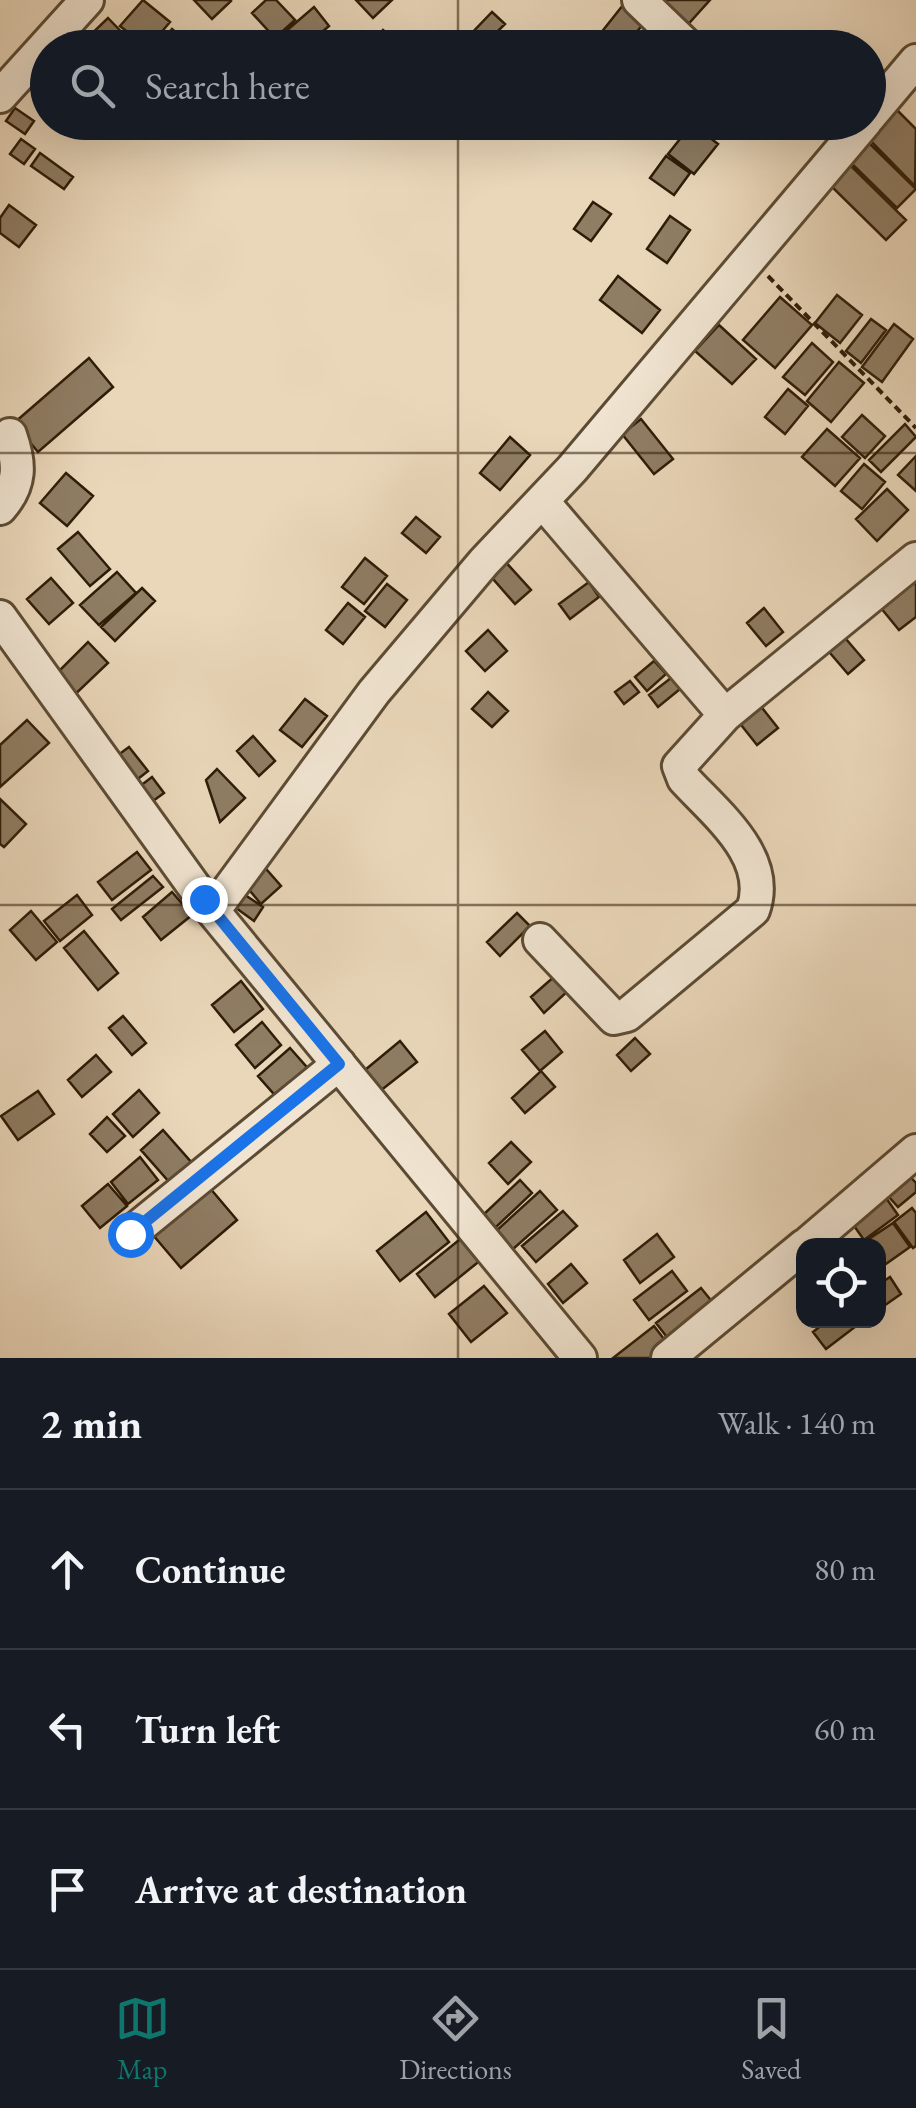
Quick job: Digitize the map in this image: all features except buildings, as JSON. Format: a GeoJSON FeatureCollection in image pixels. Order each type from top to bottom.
{"type":"FeatureCollection","features":[{"type":"Feature","properties":{"kind":"street"},"geometry":{"type":"LineString","coordinates":[[60,30],[88,0]]}},
{"type":"Feature","properties":{"kind":"street"},"geometry":{"type":"LineString","coordinates":[[640,0],[670,30]]}},
{"type":"Feature","properties":{"kind":"street"},"geometry":{"type":"LineString","coordinates":[[886,97],[916,61]]}},
{"type":"Feature","properties":{"kind":"street"},"geometry":{"type":"LineString","coordinates":[[0,96],[30,63]]}},
{"type":"Feature","properties":{"kind":"street"},"geometry":{"type":"LineString","coordinates":[[214,911],[374,692],[850,140]]}},
{"type":"Feature","properties":{"kind":"street"},"geometry":{"type":"LineString","coordinates":[[0,508],[14,492],[18,473],[10,434]]}},
{"type":"Feature","properties":{"kind":"street"},"geometry":{"type":"LineString","coordinates":[[542,501],[724,715]]}},
{"type":"Feature","properties":{"kind":"street"},"geometry":{"type":"LineString","coordinates":[[540,940],[614,1018],[627,1015],[753,910],[759,893],[755,871],[743,844],[684,779],[679,766],[724,715],[916,559]]}},
{"type":"Feature","properties":{"kind":"street"},"geometry":{"type":"LineString","coordinates":[[0,618],[214,911],[580,1358]]}},
{"type":"Feature","properties":{"kind":"street"},"geometry":{"type":"LineString","coordinates":[[130,1234],[339,1064]]}},
{"type":"Feature","properties":{"kind":"street"},"geometry":{"type":"LineString","coordinates":[[814,1238],[916,1152]]}},
{"type":"Feature","properties":{"kind":"street"},"geometry":{"type":"LineString","coordinates":[[668,1358],[796,1253]]}},
{"type":"Feature","properties":{"kind":"path"},"geometry":{"type":"LineString","coordinates":[[750,258],[916,428]]}},
{"type":"Feature","properties":{"kind":"route"},"geometry":{"type":"LineString","coordinates":[[130,1234],[339,1064],[204,899]]}}]}
